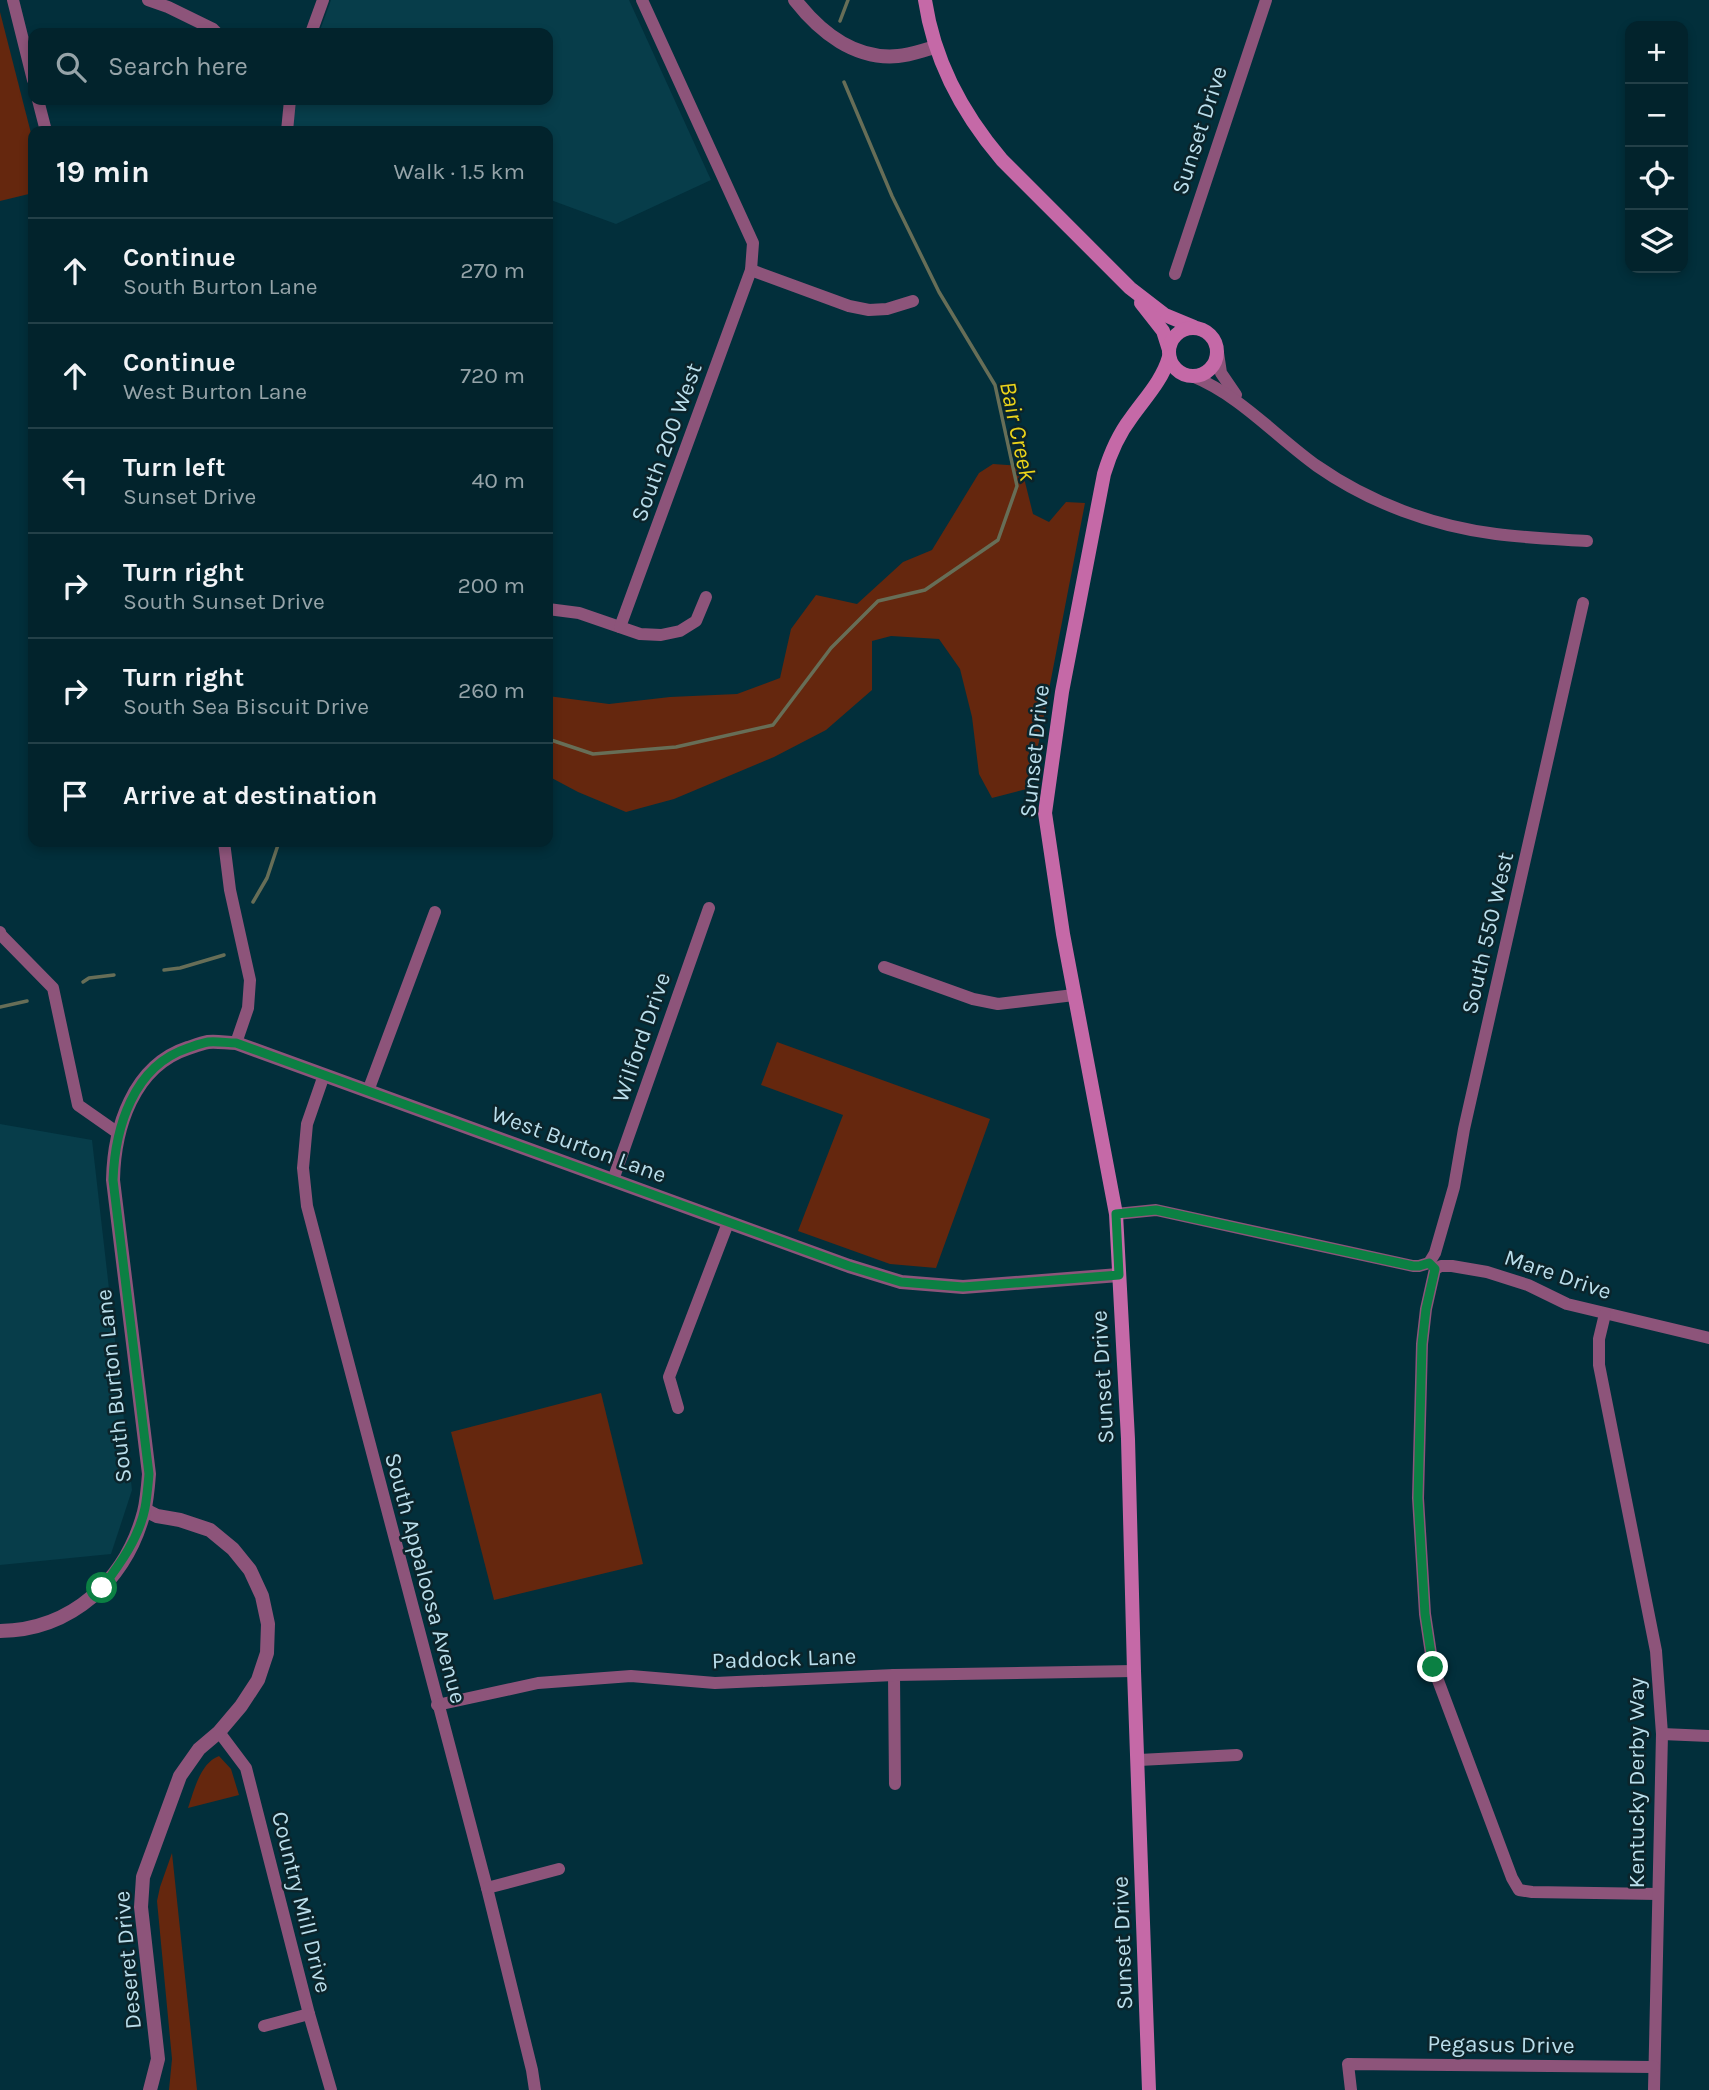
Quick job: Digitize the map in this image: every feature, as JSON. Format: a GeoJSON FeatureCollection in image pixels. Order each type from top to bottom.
{"type":"FeatureCollection","features":[{"type":"Feature","properties":{"kind":"main road"},"geometry":{"type":"LineString","coordinates":[[925,0],[936,47],[956,96],[988,144],[1130,288],[1163,331],[1175,368],[1189,375],[1199,375],[1210,370],[1218,353],[1214,338],[1202,329],[1166,315],[1130,288]]}},
{"type":"Feature","properties":{"kind":"main road"},"geometry":{"type":"LineString","coordinates":[[1169,354],[1170,344],[1177,334],[1194,327]]}},
{"type":"Feature","properties":{"kind":"main road","name":"Sunset Drive"},"geometry":{"type":"LineString","coordinates":[[1150,2090],[1128,1439],[1116,1214],[1063,934],[1045,813],[1062,692],[1104,474],[1116,442],[1130,418],[1159,381],[1169,354]]}},
{"type":"Feature","properties":{"kind":"main road"},"geometry":{"type":"LineString","coordinates":[[1144,401],[1189,375]]}},
{"type":"Feature","properties":{"kind":"street"},"geometry":{"type":"LineString","coordinates":[[12,0],[28,61]]}},
{"type":"Feature","properties":{"kind":"street"},"geometry":{"type":"LineString","coordinates":[[148,0],[212,28]]}},
{"type":"Feature","properties":{"kind":"street"},"geometry":{"type":"LineString","coordinates":[[313,28],[323,0]]}},
{"type":"Feature","properties":{"kind":"street"},"geometry":{"type":"LineString","coordinates":[[642,0],[753,243],[751,270],[849,306],[869,310],[887,309],[914,301]]}},
{"type":"Feature","properties":{"kind":"street"},"geometry":{"type":"LineString","coordinates":[[795,0],[829,35],[857,51],[901,56],[936,47]]}},
{"type":"Feature","properties":{"kind":"street","name":"Sunset Drive"},"geometry":{"type":"LineString","coordinates":[[1175,274],[1266,0]]}},
{"type":"Feature","properties":{"kind":"street"},"geometry":{"type":"LineString","coordinates":[[39,105],[45,126]]}},
{"type":"Feature","properties":{"kind":"street"},"geometry":{"type":"LineString","coordinates":[[287,126],[290,105]]}},
{"type":"Feature","properties":{"kind":"street","name":"South 200 West"},"geometry":{"type":"LineString","coordinates":[[620,627],[751,270]]}},
{"type":"Feature","properties":{"kind":"street"},"geometry":{"type":"LineString","coordinates":[[1218,353],[1221,373],[1242,404]]}},
{"type":"Feature","properties":{"kind":"street"},"geometry":{"type":"LineString","coordinates":[[1189,375],[1209,382],[1242,404],[1318,467],[1358,491],[1405,512],[1454,527],[1486,533],[1587,541]]}},
{"type":"Feature","properties":{"kind":"street"},"geometry":{"type":"LineString","coordinates":[[553,610],[579,613],[640,634],[660,635],[680,631],[696,621],[706,597]]}},
{"type":"Feature","properties":{"kind":"street","name":"South 550 West"},"geometry":{"type":"LineString","coordinates":[[1583,603],[1464,1129],[1454,1187],[1432,1266],[1422,1344],[1418,1498],[1425,1614],[1433,1667],[1518,1890],[1658,1894]]}},
{"type":"Feature","properties":{"kind":"street"},"geometry":{"type":"LineString","coordinates":[[225,847],[230,890],[250,980],[248,1008],[236,1043]]}},
{"type":"Feature","properties":{"kind":"street","name":"Wilford Drive"},"geometry":{"type":"LineString","coordinates":[[612,1180],[709,908]]}},
{"type":"Feature","properties":{"kind":"street"},"geometry":{"type":"LineString","coordinates":[[368,1091],[435,912]]}},
{"type":"Feature","properties":{"kind":"street"},"geometry":{"type":"LineString","coordinates":[[0,932],[53,988],[78,1105],[118,1133]]}},
{"type":"Feature","properties":{"kind":"street"},"geometry":{"type":"LineString","coordinates":[[884,967],[973,999],[998,1004],[1074,995]]}},
{"type":"Feature","properties":{"kind":"street","name":"West Burton Lane"},"geometry":{"type":"LineString","coordinates":[[113,1180],[118,1133],[135,1094],[152,1068],[172,1053],[207,1042],[236,1043],[729,1223],[901,1282],[963,1287],[1119,1275]]}},
{"type":"Feature","properties":{"kind":"street","name":"South Appaloosa Avenue"},"geometry":{"type":"LineString","coordinates":[[324,1076],[307,1124],[303,1168],[307,1206],[486,1888],[535,2090]]}},
{"type":"Feature","properties":{"kind":"street","name":"South Burton Lane"},"geometry":{"type":"LineString","coordinates":[[0,1631],[18,1631],[48,1623],[71,1613],[102,1588],[123,1560],[145,1510],[149,1474],[113,1180]]}},
{"type":"Feature","properties":{"kind":"street","name":"Mare Drive"},"geometry":{"type":"LineString","coordinates":[[1116,1214],[1156,1210],[1413,1266],[1452,1266],[1487,1272],[1528,1285],[1567,1304],[1709,1338]]}},
{"type":"Feature","properties":{"kind":"street"},"geometry":{"type":"LineString","coordinates":[[678,1408],[669,1377],[729,1223]]}},
{"type":"Feature","properties":{"kind":"street","name":"Kentucky Derby Way"},"geometry":{"type":"LineString","coordinates":[[1605,1314],[1599,1339],[1600,1365],[1656,1651],[1662,1734],[1654,2090]]}},
{"type":"Feature","properties":{"kind":"street","name":"Deseret Drive"},"geometry":{"type":"LineString","coordinates":[[145,1510],[211,1531],[233,1549],[250,1570],[262,1596],[268,1624],[267,1653],[258,1680],[242,1706],[200,1749],[180,1776],[143,1877],[141,1907],[158,2059],[150,2090]]}},
{"type":"Feature","properties":{"kind":"street","name":"Paddock Lane"},"geometry":{"type":"LineString","coordinates":[[437,1705],[538,1684],[631,1676],[715,1683],[894,1675],[1134,1671]]}},
{"type":"Feature","properties":{"kind":"street"},"geometry":{"type":"LineString","coordinates":[[894,1675],[895,1784]]}},
{"type":"Feature","properties":{"kind":"street","name":"Country Mill Drive"},"geometry":{"type":"LineString","coordinates":[[219,1732],[246,1768],[331,2090]]}},
{"type":"Feature","properties":{"kind":"street"},"geometry":{"type":"LineString","coordinates":[[1662,1734],[1709,1736]]}},
{"type":"Feature","properties":{"kind":"street"},"geometry":{"type":"LineString","coordinates":[[1139,1760],[1237,1755]]}},
{"type":"Feature","properties":{"kind":"street"},"geometry":{"type":"LineString","coordinates":[[486,1888],[559,1869]]}},
{"type":"Feature","properties":{"kind":"street"},"geometry":{"type":"LineString","coordinates":[[264,2026],[309,2014]]}},
{"type":"Feature","properties":{"kind":"street","name":"Pegasus Drive"},"geometry":{"type":"LineString","coordinates":[[1352,2090],[1348,2064],[1654,2067]]}},
{"type":"Feature","properties":{"kind":"shaded area"},"geometry":{"type":"Polygon","coordinates":[[[331,0],[629,0],[711,180],[616,224],[553,201],[553,126],[292,126],[294,105],[553,105],[553,28],[321,28],[331,0]]]}},
{"type":"Feature","properties":{"kind":"shaded area"},"geometry":{"type":"Polygon","coordinates":[[[0,12],[29,126],[28,194],[0,201],[0,12]]]}},
{"type":"Feature","properties":{"kind":"shaded area"},"geometry":{"type":"Polygon","coordinates":[[[993,464],[1021,466],[1033,514],[1049,522],[1066,502],[1085,503],[1030,788],[992,798],[979,774],[972,717],[960,669],[939,639],[891,636],[872,641],[872,690],[826,730],[774,757],[674,799],[626,812],[553,779],[553,697],[609,704],[670,697],[737,694],[780,678],[791,629],[816,595],[857,604],[903,562],[932,550],[979,473],[993,464]]]}},
{"type":"Feature","properties":{"kind":"shaded area"},"geometry":{"type":"Polygon","coordinates":[[[777,1042],[990,1119],[936,1268],[890,1264],[798,1231],[843,1115],[761,1085],[777,1042]]]}},
{"type":"Feature","properties":{"kind":"shaded area"},"geometry":{"type":"Polygon","coordinates":[[[0,1124],[92,1140],[132,1490],[111,1554],[0,1565],[0,1124]]]}},
{"type":"Feature","properties":{"kind":"shaded area"},"geometry":{"type":"Polygon","coordinates":[[[601,1393],[643,1564],[494,1600],[451,1432],[601,1393]]]}},
{"type":"Feature","properties":{"kind":"shaded area"},"geometry":{"type":"Polygon","coordinates":[[[219,1756],[231,1769],[239,1795],[188,1808],[202,1771],[219,1756]]]}},
{"type":"Feature","properties":{"kind":"shaded area"},"geometry":{"type":"Polygon","coordinates":[[[172,1853],[197,2090],[169,2090],[172,2059],[157,1901],[172,1853]]]}},
{"type":"Feature","properties":{"kind":"waterway","name":"Bair Creek"},"geometry":{"type":"LineString","coordinates":[[840,21],[848,0]]}},
{"type":"Feature","properties":{"kind":"waterway","name":"Bair Creek"},"geometry":{"type":"LineString","coordinates":[[553,741],[593,754],[676,747],[773,725],[831,648],[878,601],[925,590],[998,540],[1017,486],[995,385],[939,292],[892,196],[844,82]]}},
{"type":"Feature","properties":{"kind":"waterway","name":"Bair Creek"},"geometry":{"type":"LineString","coordinates":[[253,902],[267,878],[277,847]]}},
{"type":"Feature","properties":{"kind":"waterway","name":"Bair Creek"},"geometry":{"type":"LineString","coordinates":[[164,970],[224,955]]}},
{"type":"Feature","properties":{"kind":"waterway","name":"Bair Creek"},"geometry":{"type":"LineString","coordinates":[[83,982],[89,978],[114,975]]}},
{"type":"Feature","properties":{"kind":"waterway","name":"Bair Creek"},"geometry":{"type":"LineString","coordinates":[[0,1007],[27,1001]]}},
{"type":"Feature","properties":{"kind":"route"},"geometry":{"type":"LineString","coordinates":[[102,1588],[123,1560],[137,1533],[145,1510],[149,1474],[113,1180],[114,1155],[120,1125],[152,1068],[172,1053],[207,1042],[236,1043],[849,1266],[901,1282],[963,1287],[1119,1275],[1116,1214],[1156,1210],[1413,1266],[1429,1263],[1435,1269],[1422,1344],[1418,1498],[1425,1614],[1433,1667]]}}]}
